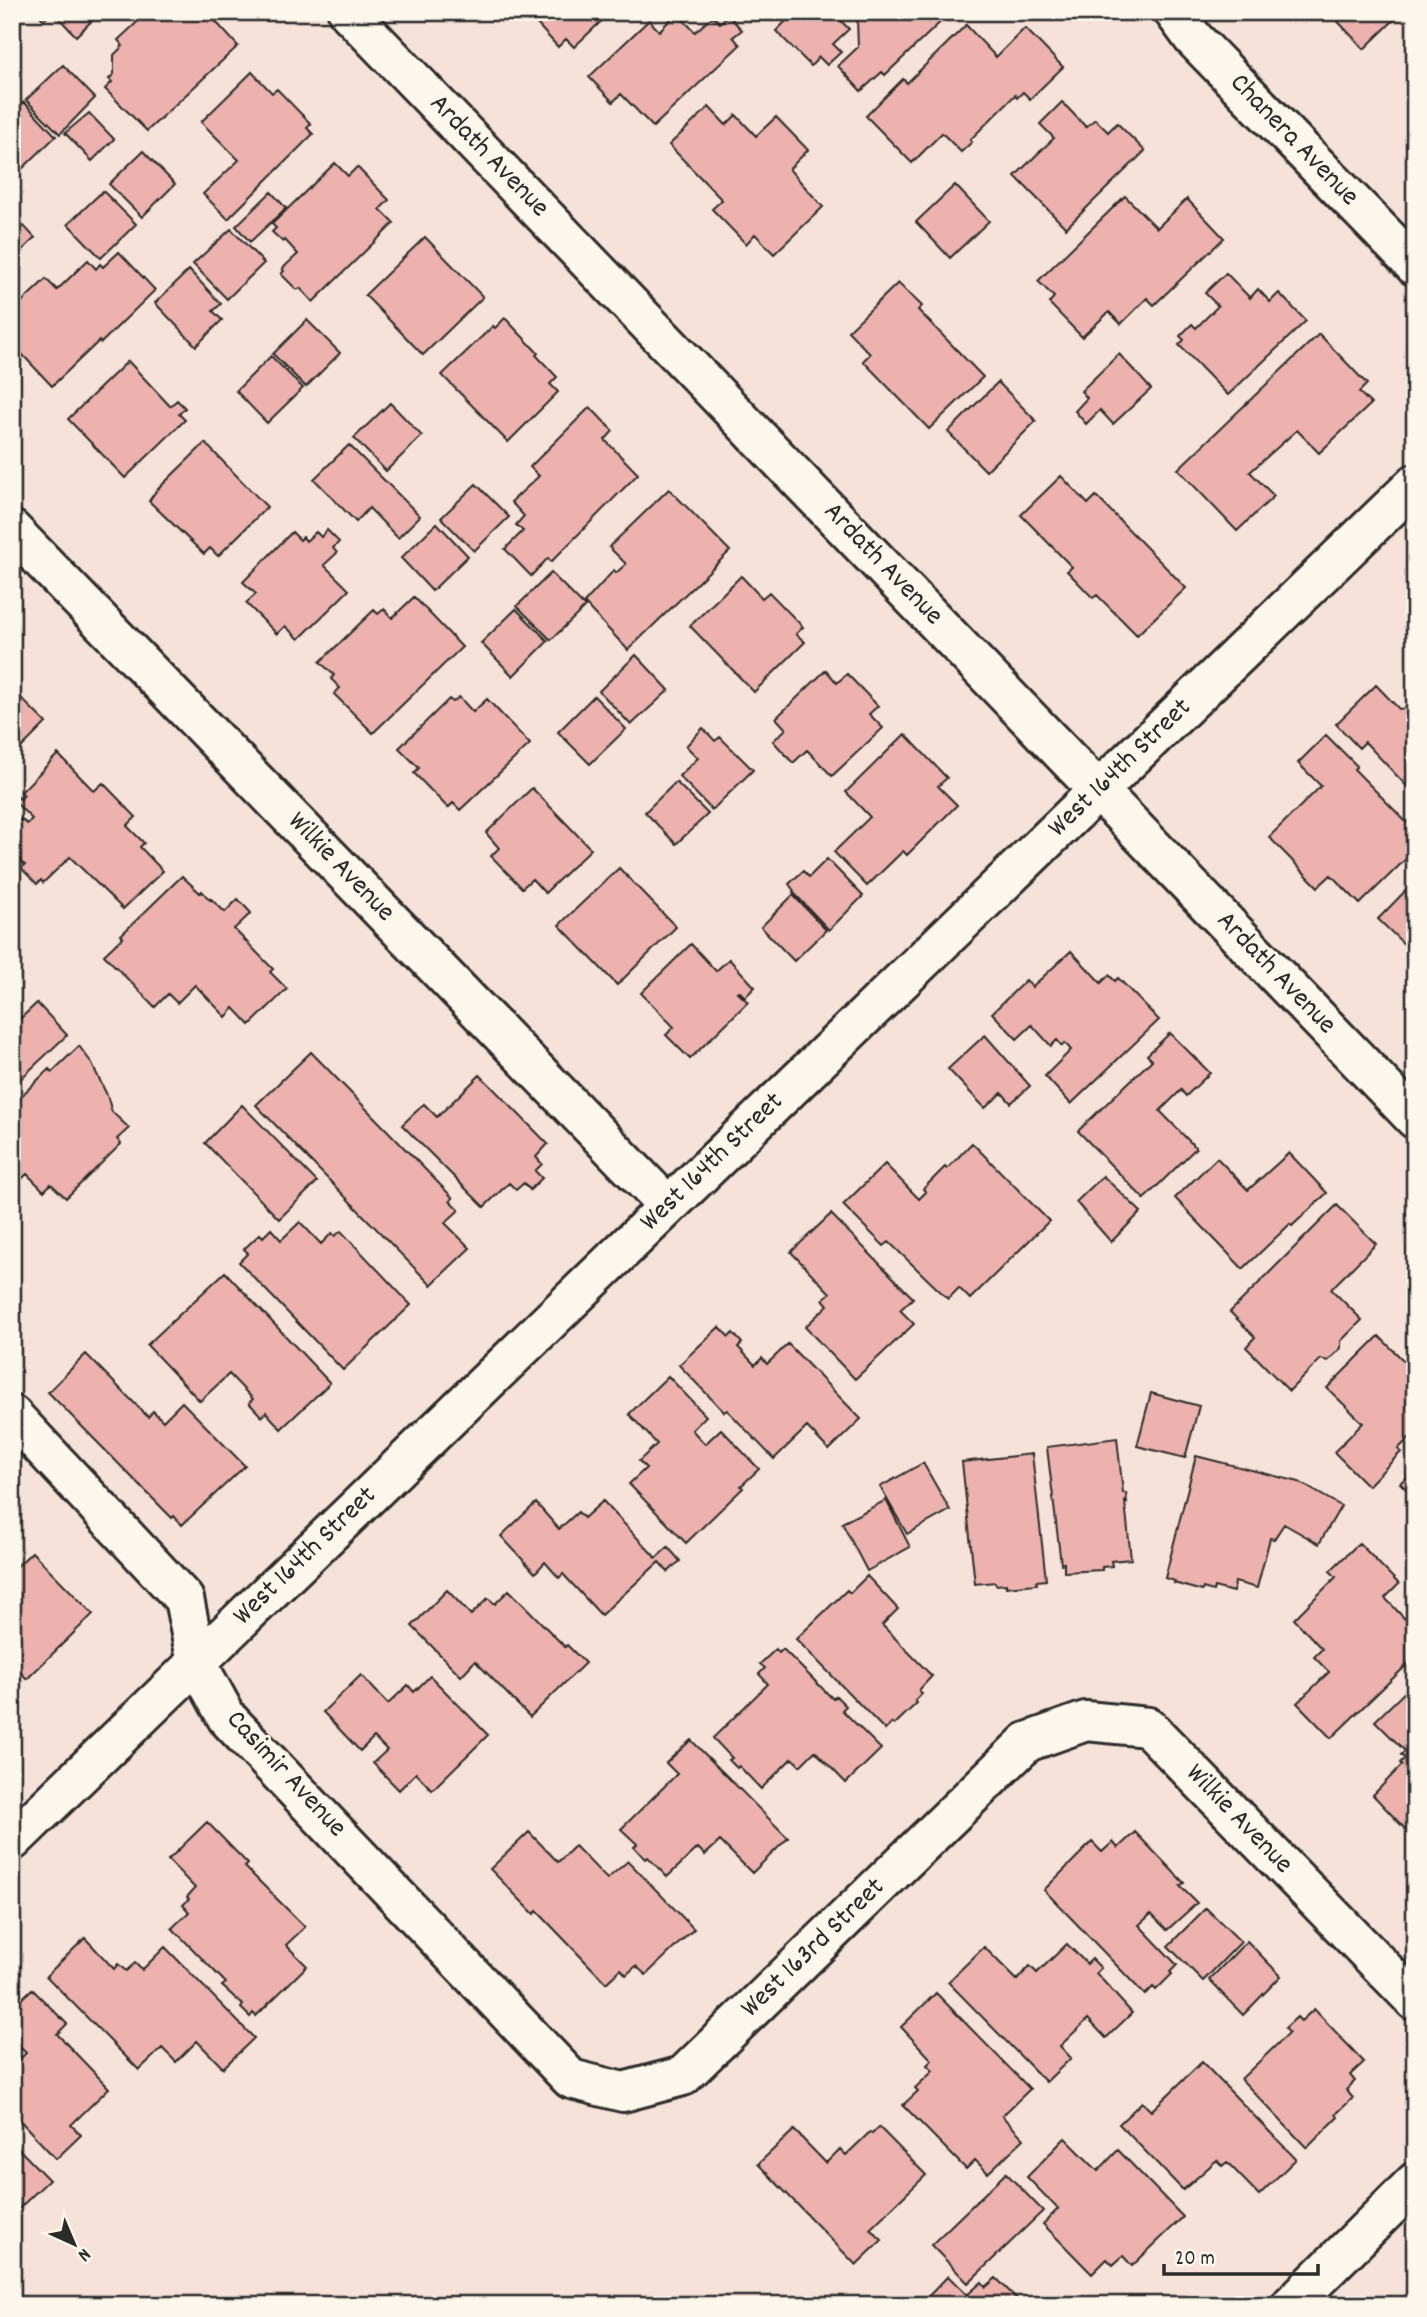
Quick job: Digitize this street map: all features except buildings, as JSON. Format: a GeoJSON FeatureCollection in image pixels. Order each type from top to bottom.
{"type":"FeatureCollection","features":[{"type":"Feature","properties":{"kind":"street","name":"Ardath Avenue"},"geometry":{"type":"LineString","coordinates":[[348,12],[1415,1119]]}},
{"type":"Feature","properties":{"kind":"street","name":"Chanera Avenue"},"geometry":{"type":"LineString","coordinates":[[1174,12],[1194,38],[1415,266]]}},
{"type":"Feature","properties":{"kind":"street","name":"West 164th Street"},"geometry":{"type":"LineString","coordinates":[[12,1841],[1415,484]]}},
{"type":"Feature","properties":{"kind":"street","name":"Wilkie Avenue"},"geometry":{"type":"LineString","coordinates":[[12,530],[668,1206]]}},
{"type":"Feature","properties":{"kind":"street","name":"Casimir Avenue"},"geometry":{"type":"LineString","coordinates":[[12,1415],[184,1599],[197,1662],[227,1718],[572,2079]]}},
{"type":"Feature","properties":{"kind":"street","name":"Wilkie Avenue"},"geometry":{"type":"LineString","coordinates":[[1027,1742],[1086,1721],[1147,1727],[1415,2001]]}},
{"type":"Feature","properties":{"kind":"street","name":"West 163rd Street"},"geometry":{"type":"LineString","coordinates":[[572,2079],[624,2092],[683,2076],[1027,1742]]}},
{"type":"Feature","properties":{"kind":"street"},"geometry":{"type":"LineString","coordinates":[[1290,2305],[1415,2182]]}}]}
